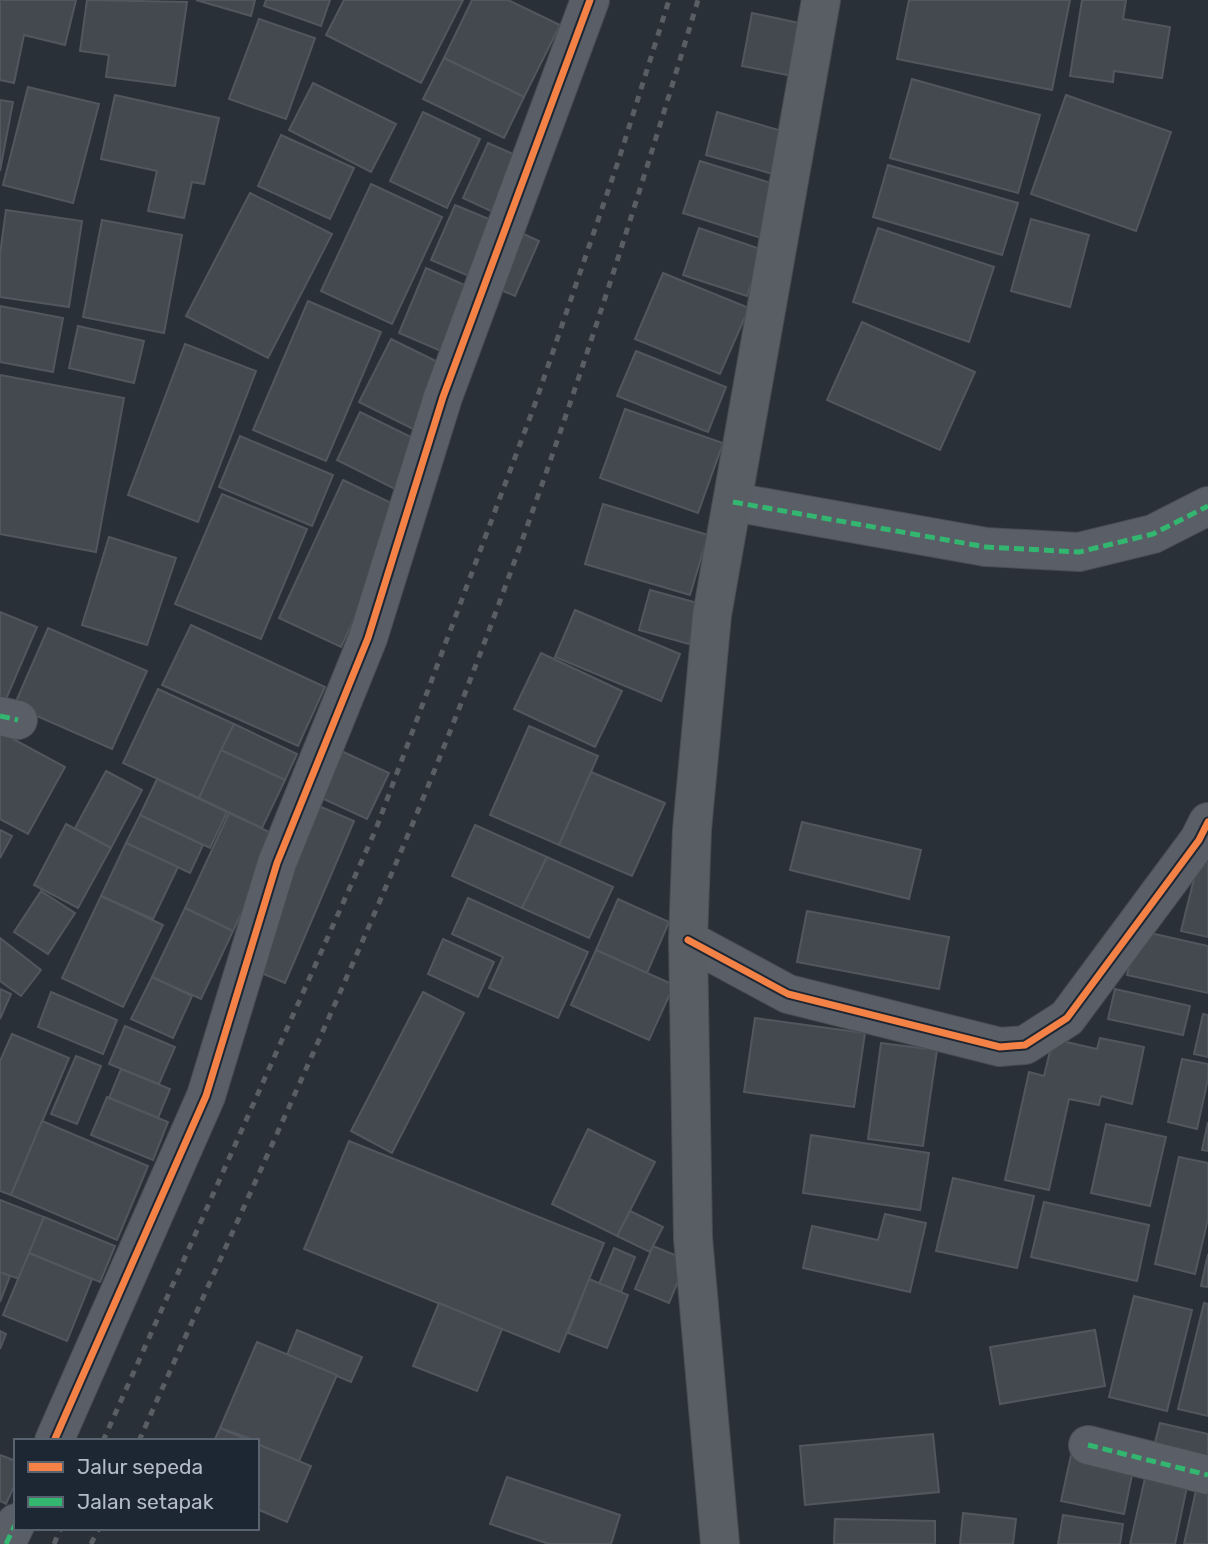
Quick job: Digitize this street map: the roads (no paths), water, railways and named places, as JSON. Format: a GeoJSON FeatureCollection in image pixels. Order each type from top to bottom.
{"type":"FeatureCollection","features":[{"type":"Feature","properties":{"kind":"main road"},"geometry":{"type":"LineString","coordinates":[[720,1544],[693,1238],[688,940],[691,830],[712,615],[821,0]]}},
{"type":"Feature","properties":{"kind":"street"},"geometry":{"type":"LineString","coordinates":[[55,1439],[206,1096],[276,863],[368,638],[443,397],[590,0]]}},
{"type":"Feature","properties":{"kind":"street"},"geometry":{"type":"LineString","coordinates":[[733,502],[986,547],[1079,552],[1153,534],[1208,506]]}},
{"type":"Feature","properties":{"kind":"street"},"geometry":{"type":"LineString","coordinates":[[688,940],[788,994],[1000,1046],[1025,1045],[1067,1018],[1199,841],[1208,822]]}},
{"type":"Feature","properties":{"kind":"street"},"geometry":{"type":"LineString","coordinates":[[1088,1445],[1208,1475]]}},
{"type":"Feature","properties":{"kind":"street"},"geometry":{"type":"LineString","coordinates":[[6,1544],[14,1527]]}},
{"type":"Feature","properties":{"kind":"railway"},"geometry":{"type":"LineString","coordinates":[[104,1439],[376,829],[535,404],[619,159],[669,0]]}},
{"type":"Feature","properties":{"kind":"railway"},"geometry":{"type":"LineString","coordinates":[[140,1439],[410,830],[491,625],[600,314],[698,0]]}},
{"type":"Feature","properties":{"kind":"railway"},"geometry":{"type":"LineString","coordinates":[[54,1544],[60,1530]]}},
{"type":"Feature","properties":{"kind":"railway"},"geometry":{"type":"LineString","coordinates":[[91,1544],[98,1530]]}}]}
